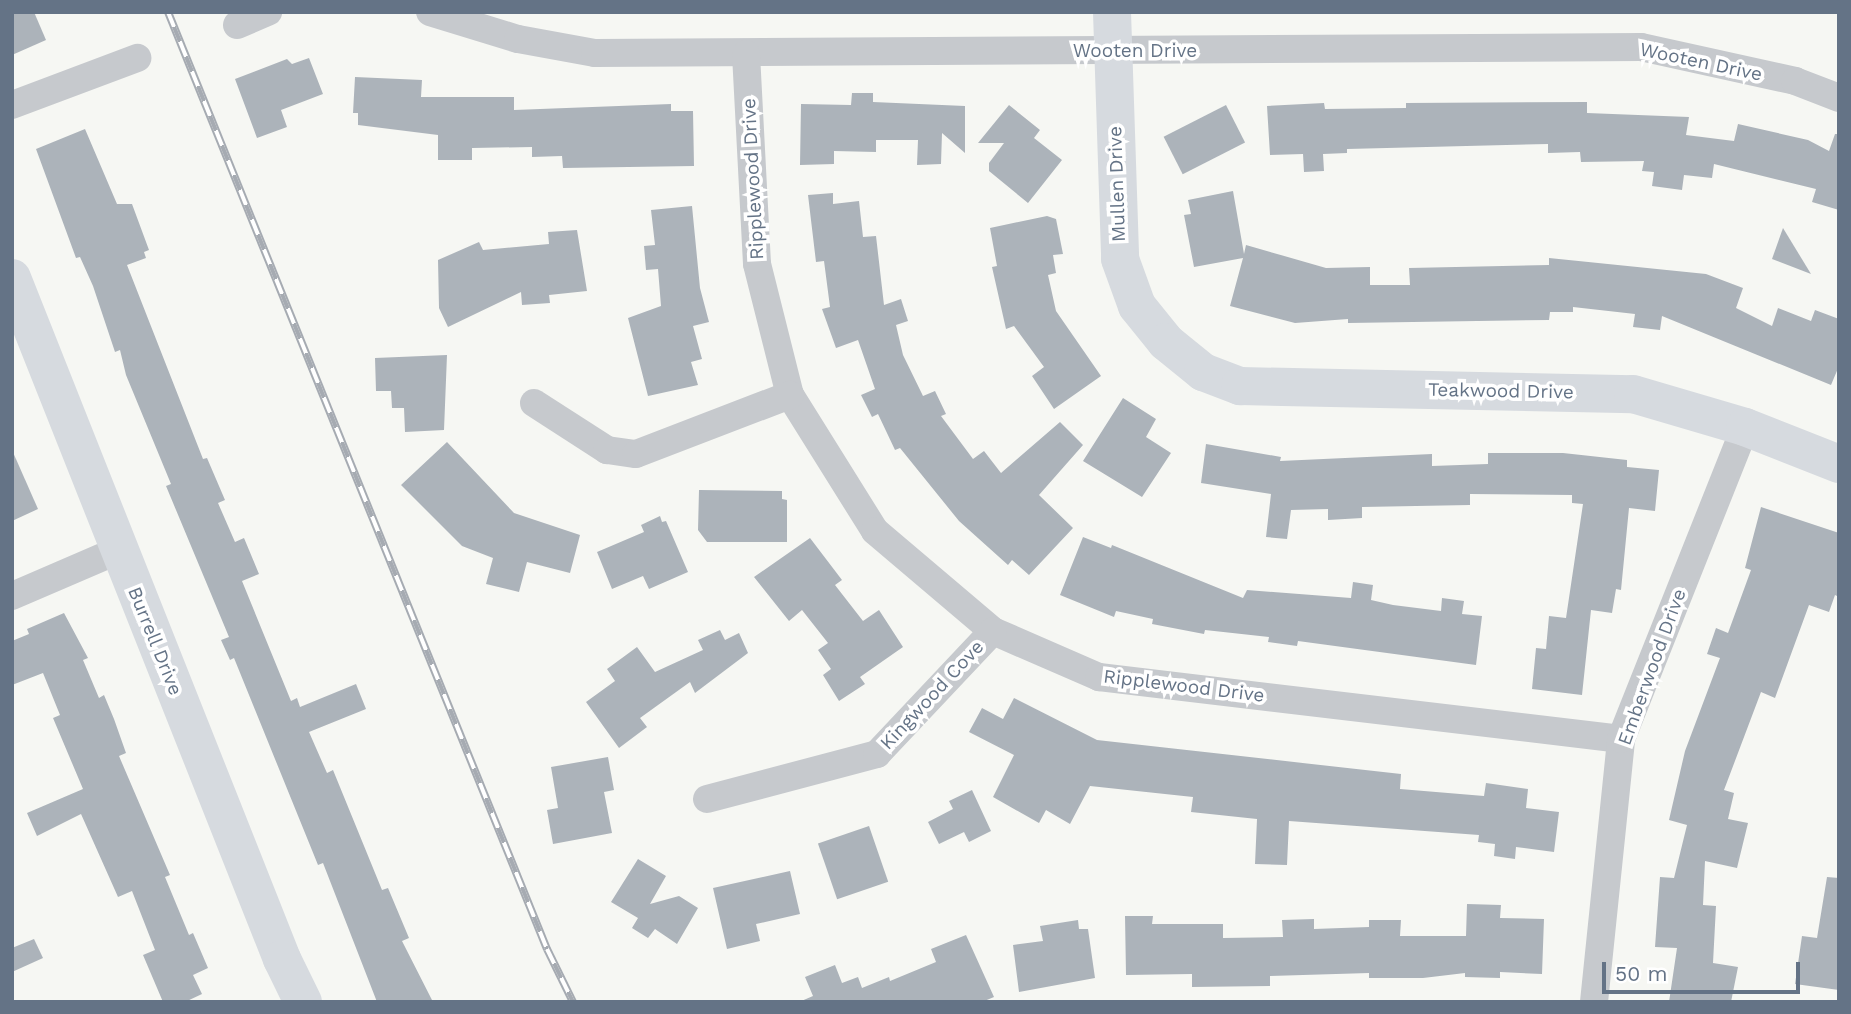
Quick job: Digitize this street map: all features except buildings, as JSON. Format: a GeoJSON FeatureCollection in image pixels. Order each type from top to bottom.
{"type":"FeatureCollection","features":[{"type":"Feature","properties":{"kind":"street"},"geometry":{"type":"LineString","coordinates":[[237,25],[268,12]]}},
{"type":"Feature","properties":{"kind":"street","name":"Wooten Drive"},"geometry":{"type":"LineString","coordinates":[[430,12],[518,39],[595,53],[1641,47],[1795,82],[1839,97]]}},
{"type":"Feature","properties":{"kind":"street","name":"Mullen Drive"},"geometry":{"type":"LineString","coordinates":[[1112,12],[1120,259],[1137,306],[1166,342]]}},
{"type":"Feature","properties":{"kind":"street","name":"Ripplewood Drive"},"geometry":{"type":"LineString","coordinates":[[746,54],[757,264],[790,395],[875,531],[993,631],[1099,677],[1621,739]]}},
{"type":"Feature","properties":{"kind":"street"},"geometry":{"type":"LineString","coordinates":[[12,105],[137,58]]}},
{"type":"Feature","properties":{"kind":"street","name":"Burrell Drive"},"geometry":{"type":"LineString","coordinates":[[12,278],[119,550],[303,1002]]}},
{"type":"Feature","properties":{"kind":"street","name":"Teakwood Drive"},"geometry":{"type":"LineString","coordinates":[[1166,342],[1203,372],[1240,386],[1633,394],[1745,427],[1839,464]]}},
{"type":"Feature","properties":{"kind":"street"},"geometry":{"type":"LineString","coordinates":[[534,403],[607,450],[636,454],[790,395]]}},
{"type":"Feature","properties":{"kind":"street","name":"Emberwood Drive"},"geometry":{"type":"LineString","coordinates":[[1594,1002],[1621,739],[1745,427]]}},
{"type":"Feature","properties":{"kind":"street"},"geometry":{"type":"LineString","coordinates":[[12,596],[119,550]]}},
{"type":"Feature","properties":{"kind":"street","name":"Kingwood Cove"},"geometry":{"type":"LineString","coordinates":[[707,799],[877,754],[993,631]]}},
{"type":"Feature","properties":{"kind":"railway"},"geometry":{"type":"LineString","coordinates":[[168,12],[547,949],[573,1002]]}}]}
